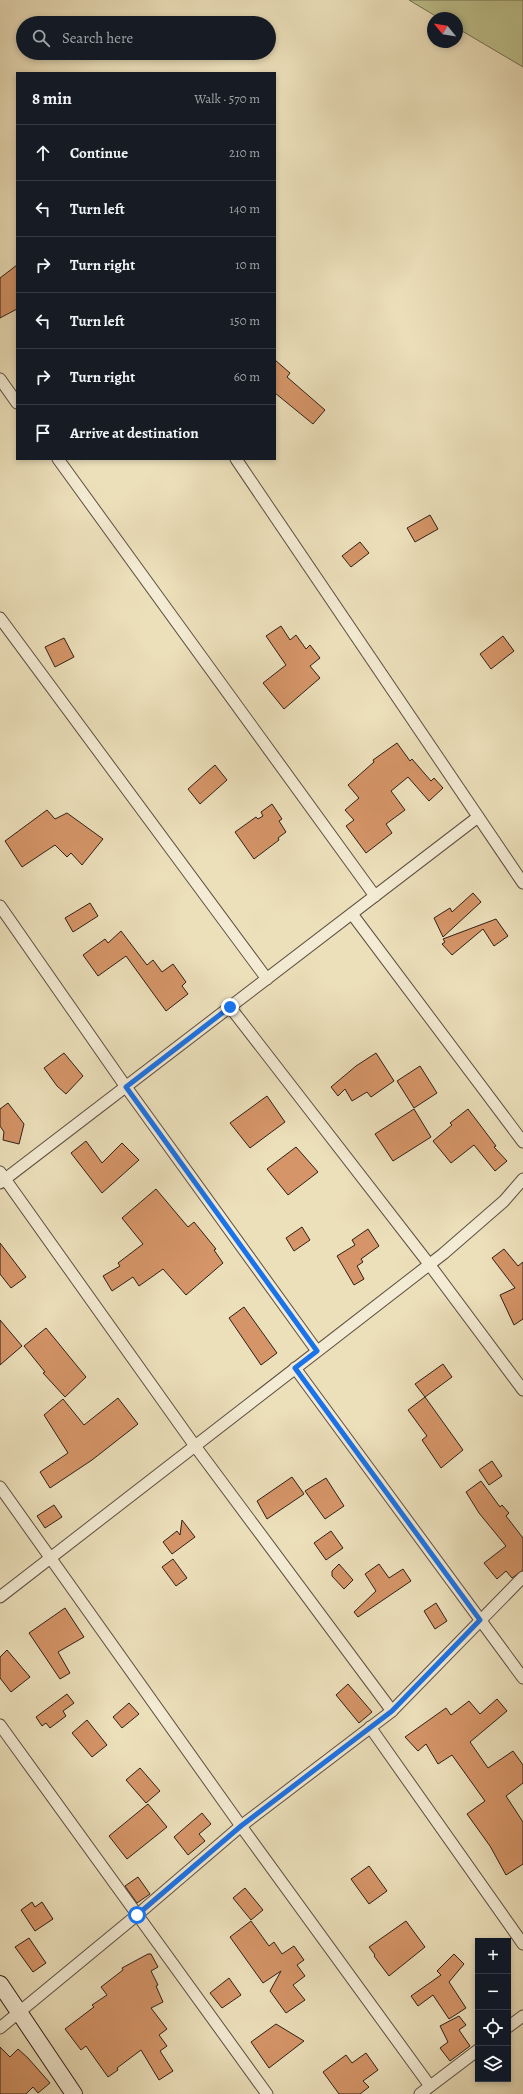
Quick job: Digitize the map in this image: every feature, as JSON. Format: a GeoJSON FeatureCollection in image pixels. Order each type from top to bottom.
{"type":"FeatureCollection","features":[{"type":"Feature","properties":{"kind":"street"},"geometry":{"type":"LineString","coordinates":[[0,379],[16,401]]}},
{"type":"Feature","properties":{"kind":"street"},"geometry":{"type":"LineString","coordinates":[[59,460],[374,896]]}},
{"type":"Feature","properties":{"kind":"street"},"geometry":{"type":"LineString","coordinates":[[237,460],[523,883]]}},
{"type":"Feature","properties":{"kind":"street"},"geometry":{"type":"LineString","coordinates":[[0,618],[266,979]]}},
{"type":"Feature","properties":{"kind":"street"},"geometry":{"type":"LineString","coordinates":[[392,1711],[195,1446],[2,1178],[126,1087],[478,817]]}},
{"type":"Feature","properties":{"kind":"street"},"geometry":{"type":"LineString","coordinates":[[0,906],[126,1087],[317,1351]]}},
{"type":"Feature","properties":{"kind":"street"},"geometry":{"type":"LineString","coordinates":[[352,914],[523,1142]]}},
{"type":"Feature","properties":{"kind":"street"},"geometry":{"type":"LineString","coordinates":[[230,1007],[429,1264],[523,1390]]}},
{"type":"Feature","properties":{"kind":"street"},"geometry":{"type":"LineString","coordinates":[[0,1597],[429,1264],[504,1201],[523,1179]]}},
{"type":"Feature","properties":{"kind":"street"},"geometry":{"type":"LineString","coordinates":[[295,1368],[523,1678]]}},
{"type":"Feature","properties":{"kind":"street"},"geometry":{"type":"LineString","coordinates":[[0,1488],[241,1826],[430,2086]]}},
{"type":"Feature","properties":{"kind":"street"},"geometry":{"type":"LineString","coordinates":[[0,2028],[137,1915],[241,1826],[392,1711],[523,1577]]}},
{"type":"Feature","properties":{"kind":"street"},"geometry":{"type":"LineString","coordinates":[[0,1724],[267,2094]]}},
{"type":"Feature","properties":{"kind":"street"},"geometry":{"type":"LineString","coordinates":[[370,1728],[523,1944]]}},
{"type":"Feature","properties":{"kind":"street"},"geometry":{"type":"LineString","coordinates":[[0,1984],[74,2094]]}},
{"type":"Feature","properties":{"kind":"street"},"geometry":{"type":"LineString","coordinates":[[511,2025],[523,2016]]}},
{"type":"Feature","properties":{"kind":"street"},"geometry":{"type":"LineString","coordinates":[[420,2094],[475,2052]]}},
{"type":"Feature","properties":{"kind":"green space"},"geometry":{"type":"Polygon","coordinates":[[[409,0],[523,0],[523,67],[463,32],[463,12],[429,12],[409,0]]]}},
{"type":"Feature","properties":{"kind":"building"},"geometry":{"type":"Polygon","coordinates":[[[16,266],[16,310],[0,318],[0,278],[16,266]]]}},
{"type":"Feature","properties":{"kind":"building"},"geometry":{"type":"Polygon","coordinates":[[[276,361],[290,373],[287,377],[325,410],[313,424],[276,394],[276,361]]]}},
{"type":"Feature","properties":{"kind":"building"},"geometry":{"type":"Polygon","coordinates":[[[430,515],[438,529],[415,542],[407,528],[430,515]]]}},
{"type":"Feature","properties":{"kind":"building"},"geometry":{"type":"Polygon","coordinates":[[[360,542],[369,553],[351,567],[342,556],[360,542]]]}},
{"type":"Feature","properties":{"kind":"building"},"geometry":{"type":"Polygon","coordinates":[[[281,626],[290,640],[296,635],[306,649],[310,645],[320,658],[310,666],[320,678],[284,709],[263,683],[286,665],[266,636],[281,626]]]}},
{"type":"Feature","properties":{"kind":"building"},"geometry":{"type":"Polygon","coordinates":[[[503,636],[514,651],[491,669],[480,654],[503,636]]]}},
{"type":"Feature","properties":{"kind":"building"},"geometry":{"type":"Polygon","coordinates":[[[64,638],[74,657],[55,667],[45,647],[64,638]]]}},
{"type":"Feature","properties":{"kind":"building"},"geometry":{"type":"Polygon","coordinates":[[[397,743],[410,761],[412,759],[431,781],[434,778],[443,788],[429,801],[408,777],[391,791],[405,810],[386,824],[392,833],[366,853],[346,826],[354,820],[345,810],[359,798],[348,785],[374,762],[373,760],[397,743]]]}},
{"type":"Feature","properties":{"kind":"building"},"geometry":{"type":"Polygon","coordinates":[[[215,765],[227,780],[200,804],[188,789],[215,765]]]}},
{"type":"Feature","properties":{"kind":"building"},"geometry":{"type":"Polygon","coordinates":[[[272,804],[282,819],[279,821],[286,832],[278,838],[279,840],[254,859],[235,832],[256,817],[258,819],[263,816],[261,812],[272,804]]]}},
{"type":"Feature","properties":{"kind":"building"},"geometry":{"type":"Polygon","coordinates":[[[47,810],[55,819],[67,813],[103,839],[82,865],[71,853],[67,857],[55,845],[22,867],[5,841],[47,810]]]}},
{"type":"Feature","properties":{"kind":"building"},"geometry":{"type":"Polygon","coordinates":[[[473,893],[481,902],[443,937],[434,918],[450,908],[452,912],[473,893]]]}},
{"type":"Feature","properties":{"kind":"building"},"geometry":{"type":"Polygon","coordinates":[[[90,903],[98,916],[73,932],[65,918],[90,903]]]}},
{"type":"Feature","properties":{"kind":"building"},"geometry":{"type":"Polygon","coordinates":[[[496,919],[508,936],[494,946],[483,929],[452,955],[442,944],[445,942],[443,939],[496,919]]]}},
{"type":"Feature","properties":{"kind":"building"},"geometry":{"type":"Polygon","coordinates":[[[121,931],[147,965],[153,960],[162,972],[173,964],[186,982],[182,986],[188,994],[166,1011],[126,956],[98,976],[83,955],[105,939],[108,943],[121,931]]]}},
{"type":"Feature","properties":{"kind":"building"},"geometry":{"type":"Polygon","coordinates":[[[64,1053],[83,1076],[66,1094],[57,1086],[44,1068],[64,1053]]]}},
{"type":"Feature","properties":{"kind":"building"},"geometry":{"type":"Polygon","coordinates":[[[376,1053],[394,1081],[371,1097],[367,1092],[352,1101],[345,1089],[338,1096],[331,1087],[356,1066],[376,1053]]]}},
{"type":"Feature","properties":{"kind":"building"},"geometry":{"type":"Polygon","coordinates":[[[420,1066],[437,1093],[414,1108],[397,1081],[420,1066]]]}},
{"type":"Feature","properties":{"kind":"building"},"geometry":{"type":"Polygon","coordinates":[[[267,1096],[285,1122],[250,1148],[230,1123],[267,1096]]]}},
{"type":"Feature","properties":{"kind":"building"},"geometry":{"type":"Polygon","coordinates":[[[8,1103],[24,1124],[19,1144],[3,1140],[4,1132],[0,1126],[0,1109],[8,1103]]]}},
{"type":"Feature","properties":{"kind":"building"},"geometry":{"type":"Polygon","coordinates":[[[414,1109],[431,1137],[393,1161],[375,1134],[414,1109]]]}},
{"type":"Feature","properties":{"kind":"building"},"geometry":{"type":"Polygon","coordinates":[[[468,1109],[496,1146],[494,1147],[507,1161],[495,1171],[474,1145],[451,1163],[433,1141],[452,1125],[450,1123],[468,1109]]]}},
{"type":"Feature","properties":{"kind":"building"},"geometry":{"type":"Polygon","coordinates":[[[86,1141],[102,1163],[122,1143],[139,1160],[102,1193],[71,1153],[86,1141]]]}},
{"type":"Feature","properties":{"kind":"building"},"geometry":{"type":"Polygon","coordinates":[[[296,1147],[318,1172],[288,1195],[267,1169],[296,1147]]]}},
{"type":"Feature","properties":{"kind":"building"},"geometry":{"type":"Polygon","coordinates":[[[156,1189],[188,1227],[194,1222],[216,1249],[214,1250],[223,1263],[186,1295],[163,1269],[139,1286],[133,1277],[112,1291],[103,1276],[120,1266],[118,1263],[143,1244],[122,1218],[156,1189]]]}},
{"type":"Feature","properties":{"kind":"building"},"geometry":{"type":"Polygon","coordinates":[[[302,1227],[310,1240],[294,1251],[286,1238],[302,1227]]]}},
{"type":"Feature","properties":{"kind":"building"},"geometry":{"type":"Polygon","coordinates":[[[368,1229],[379,1246],[361,1259],[363,1262],[357,1266],[364,1279],[354,1285],[337,1256],[355,1245],[352,1240],[368,1229]]]}},
{"type":"Feature","properties":{"kind":"building"},"geometry":{"type":"Polygon","coordinates":[[[0,1243],[26,1277],[11,1288],[0,1274],[0,1243]]]}},
{"type":"Feature","properties":{"kind":"building"},"geometry":{"type":"Polygon","coordinates":[[[504,1249],[518,1266],[523,1262],[523,1319],[514,1325],[500,1295],[515,1288],[492,1258],[504,1249]]]}},
{"type":"Feature","properties":{"kind":"building"},"geometry":{"type":"Polygon","coordinates":[[[244,1307],[277,1353],[261,1365],[229,1318],[244,1307]]]}},
{"type":"Feature","properties":{"kind":"building"},"geometry":{"type":"Polygon","coordinates":[[[0,1320],[22,1346],[0,1365],[0,1320]]]}},
{"type":"Feature","properties":{"kind":"building"},"geometry":{"type":"Polygon","coordinates":[[[46,1328],[86,1377],[65,1397],[43,1373],[45,1372],[24,1346],[46,1328]]]}},
{"type":"Feature","properties":{"kind":"building"},"geometry":{"type":"Polygon","coordinates":[[[443,1364],[452,1377],[425,1397],[415,1384],[443,1364]]]}},
{"type":"Feature","properties":{"kind":"building"},"geometry":{"type":"Polygon","coordinates":[[[425,1397],[463,1450],[441,1468],[422,1440],[427,1436],[408,1410],[425,1397]]]}},
{"type":"Feature","properties":{"kind":"building"},"geometry":{"type":"Polygon","coordinates":[[[118,1398],[138,1424],[92,1460],[50,1488],[40,1472],[68,1453],[44,1415],[63,1399],[84,1425],[118,1398]]]}},
{"type":"Feature","properties":{"kind":"building"},"geometry":{"type":"Polygon","coordinates":[[[492,1461],[502,1476],[489,1485],[479,1470],[492,1461]]]}},
{"type":"Feature","properties":{"kind":"building"},"geometry":{"type":"Polygon","coordinates":[[[292,1477],[304,1494],[267,1519],[257,1501],[292,1477]]]}},
{"type":"Feature","properties":{"kind":"building"},"geometry":{"type":"Polygon","coordinates":[[[326,1478],[344,1506],[325,1519],[305,1491],[326,1478]]]}},
{"type":"Feature","properties":{"kind":"building"},"geometry":{"type":"Polygon","coordinates":[[[481,1481],[500,1507],[502,1505],[509,1513],[506,1516],[523,1538],[523,1570],[512,1578],[506,1571],[497,1579],[484,1563],[506,1546],[479,1513],[466,1492],[481,1481]]]}},
{"type":"Feature","properties":{"kind":"building"},"geometry":{"type":"Polygon","coordinates":[[[54,1505],[62,1517],[45,1528],[37,1516],[54,1505]]]}},
{"type":"Feature","properties":{"kind":"building"},"geometry":{"type":"Polygon","coordinates":[[[182,1520],[195,1537],[172,1554],[163,1542],[177,1531],[180,1535],[182,1520]]]}},
{"type":"Feature","properties":{"kind":"building"},"geometry":{"type":"Polygon","coordinates":[[[331,1531],[343,1548],[326,1560],[314,1543],[331,1531]]]}},
{"type":"Feature","properties":{"kind":"building"},"geometry":{"type":"Polygon","coordinates":[[[173,1559],[187,1578],[176,1586],[162,1567],[173,1559]]]}},
{"type":"Feature","properties":{"kind":"building"},"geometry":{"type":"Polygon","coordinates":[[[339,1564],[353,1580],[344,1589],[332,1576],[332,1571],[339,1564]]]}},
{"type":"Feature","properties":{"kind":"building"},"geometry":{"type":"Polygon","coordinates":[[[379,1564],[389,1578],[403,1569],[411,1581],[358,1617],[354,1612],[376,1591],[365,1574],[379,1564]]]}},
{"type":"Feature","properties":{"kind":"building"},"geometry":{"type":"Polygon","coordinates":[[[436,1603],[447,1621],[435,1629],[424,1611],[436,1603]]]}},
{"type":"Feature","properties":{"kind":"building"},"geometry":{"type":"Polygon","coordinates":[[[65,1608],[84,1637],[58,1652],[70,1673],[60,1679],[29,1633],[65,1608]]]}},
{"type":"Feature","properties":{"kind":"building"},"geometry":{"type":"Polygon","coordinates":[[[7,1650],[30,1677],[11,1692],[0,1678],[0,1657],[7,1650]]]}},
{"type":"Feature","properties":{"kind":"building"},"geometry":{"type":"Polygon","coordinates":[[[348,1684],[372,1712],[359,1723],[336,1695],[348,1684]]]}},
{"type":"Feature","properties":{"kind":"building"},"geometry":{"type":"Polygon","coordinates":[[[67,1694],[74,1703],[63,1711],[66,1716],[50,1728],[46,1723],[42,1726],[36,1717],[67,1694]]]}},
{"type":"Feature","properties":{"kind":"building"},"geometry":{"type":"Polygon","coordinates":[[[497,1699],[507,1711],[470,1742],[488,1768],[513,1751],[523,1765],[523,1783],[506,1796],[523,1822],[523,1864],[506,1875],[490,1846],[467,1814],[485,1801],[452,1755],[438,1764],[426,1744],[418,1751],[405,1737],[446,1708],[451,1715],[469,1701],[480,1714],[497,1699]]]}},
{"type":"Feature","properties":{"kind":"building"},"geometry":{"type":"Polygon","coordinates":[[[129,1703],[139,1714],[122,1728],[113,1717],[129,1703]]]}},
{"type":"Feature","properties":{"kind":"building"},"geometry":{"type":"Polygon","coordinates":[[[87,1720],[107,1745],[92,1757],[72,1733],[87,1720]]]}},
{"type":"Feature","properties":{"kind":"building"},"geometry":{"type":"Polygon","coordinates":[[[140,1768],[160,1791],[146,1803],[126,1780],[140,1768]]]}},
{"type":"Feature","properties":{"kind":"building"},"geometry":{"type":"Polygon","coordinates":[[[148,1804],[167,1827],[127,1859],[109,1836],[148,1804]]]}},
{"type":"Feature","properties":{"kind":"building"},"geometry":{"type":"Polygon","coordinates":[[[202,1813],[211,1824],[199,1834],[205,1841],[188,1855],[174,1837],[202,1813]]]}},
{"type":"Feature","properties":{"kind":"building"},"geometry":{"type":"Polygon","coordinates":[[[369,1866],[387,1891],[369,1904],[351,1879],[369,1866]]]}},
{"type":"Feature","properties":{"kind":"building"},"geometry":{"type":"Polygon","coordinates":[[[138,1877],[150,1894],[137,1903],[125,1886],[138,1877]]]}},
{"type":"Feature","properties":{"kind":"building"},"geometry":{"type":"Polygon","coordinates":[[[245,1888],[263,1910],[251,1920],[233,1898],[245,1888]]]}},
{"type":"Feature","properties":{"kind":"building"},"geometry":{"type":"Polygon","coordinates":[[[32,1902],[35,1907],[42,1902],[53,1919],[35,1931],[21,1910],[32,1902]]]}},
{"type":"Feature","properties":{"kind":"building"},"geometry":{"type":"Polygon","coordinates":[[[251,1921],[269,1946],[274,1942],[282,1954],[294,1946],[304,1960],[297,1965],[305,1976],[293,1985],[305,2000],[286,2013],[270,1991],[281,1971],[263,1983],[230,1937],[251,1921]]]}},
{"type":"Feature","properties":{"kind":"building"},"geometry":{"type":"Polygon","coordinates":[[[406,1921],[425,1947],[389,1976],[369,1947],[406,1921]]]}},
{"type":"Feature","properties":{"kind":"building"},"geometry":{"type":"Polygon","coordinates":[[[29,1938],[46,1963],[33,1972],[15,1947],[29,1938]]]}},
{"type":"Feature","properties":{"kind":"building"},"geometry":{"type":"Polygon","coordinates":[[[148,1954],[151,1954],[158,1967],[151,1971],[158,1985],[156,1986],[163,2002],[151,2008],[167,2029],[159,2035],[167,2046],[160,2051],[173,2071],[159,2080],[141,2050],[117,2068],[118,2070],[108,2077],[86,2046],[81,2050],[65,2029],[94,2007],[92,2005],[107,1995],[101,1987],[123,1970],[122,1968],[148,1954]]]}},
{"type":"Feature","properties":{"kind":"building"},"geometry":{"type":"Polygon","coordinates":[[[454,1954],[464,1964],[449,1982],[466,2008],[449,2019],[433,1995],[418,2006],[411,1996],[441,1975],[437,1971],[454,1954]]]}},
{"type":"Feature","properties":{"kind":"building"},"geometry":{"type":"Polygon","coordinates":[[[229,1978],[241,1995],[222,2008],[210,1993],[229,1978]]]}},
{"type":"Feature","properties":{"kind":"building"},"geometry":{"type":"Polygon","coordinates":[[[459,2016],[466,2025],[459,2030],[470,2046],[450,2061],[440,2048],[448,2042],[440,2026],[459,2016]]]}},
{"type":"Feature","properties":{"kind":"building"},"geometry":{"type":"Polygon","coordinates":[[[276,2024],[304,2041],[269,2068],[251,2042],[276,2024]]]}},
{"type":"Feature","properties":{"kind":"building"},"geometry":{"type":"Polygon","coordinates":[[[0,2047],[10,2057],[18,2049],[50,2083],[38,2093],[33,2087],[26,2094],[0,2094],[0,2047]]]}},
{"type":"Feature","properties":{"kind":"building"},"geometry":{"type":"Polygon","coordinates":[[[366,2053],[378,2070],[363,2081],[369,2087],[360,2094],[339,2094],[323,2072],[346,2055],[352,2063],[366,2053]]]}},
{"type":"Feature","properties":{"kind":"route"},"geometry":{"type":"LineString","coordinates":[[137,1915],[241,1826],[392,1711],[480,1620],[295,1368],[317,1351],[126,1087],[230,1007]]}}]}
